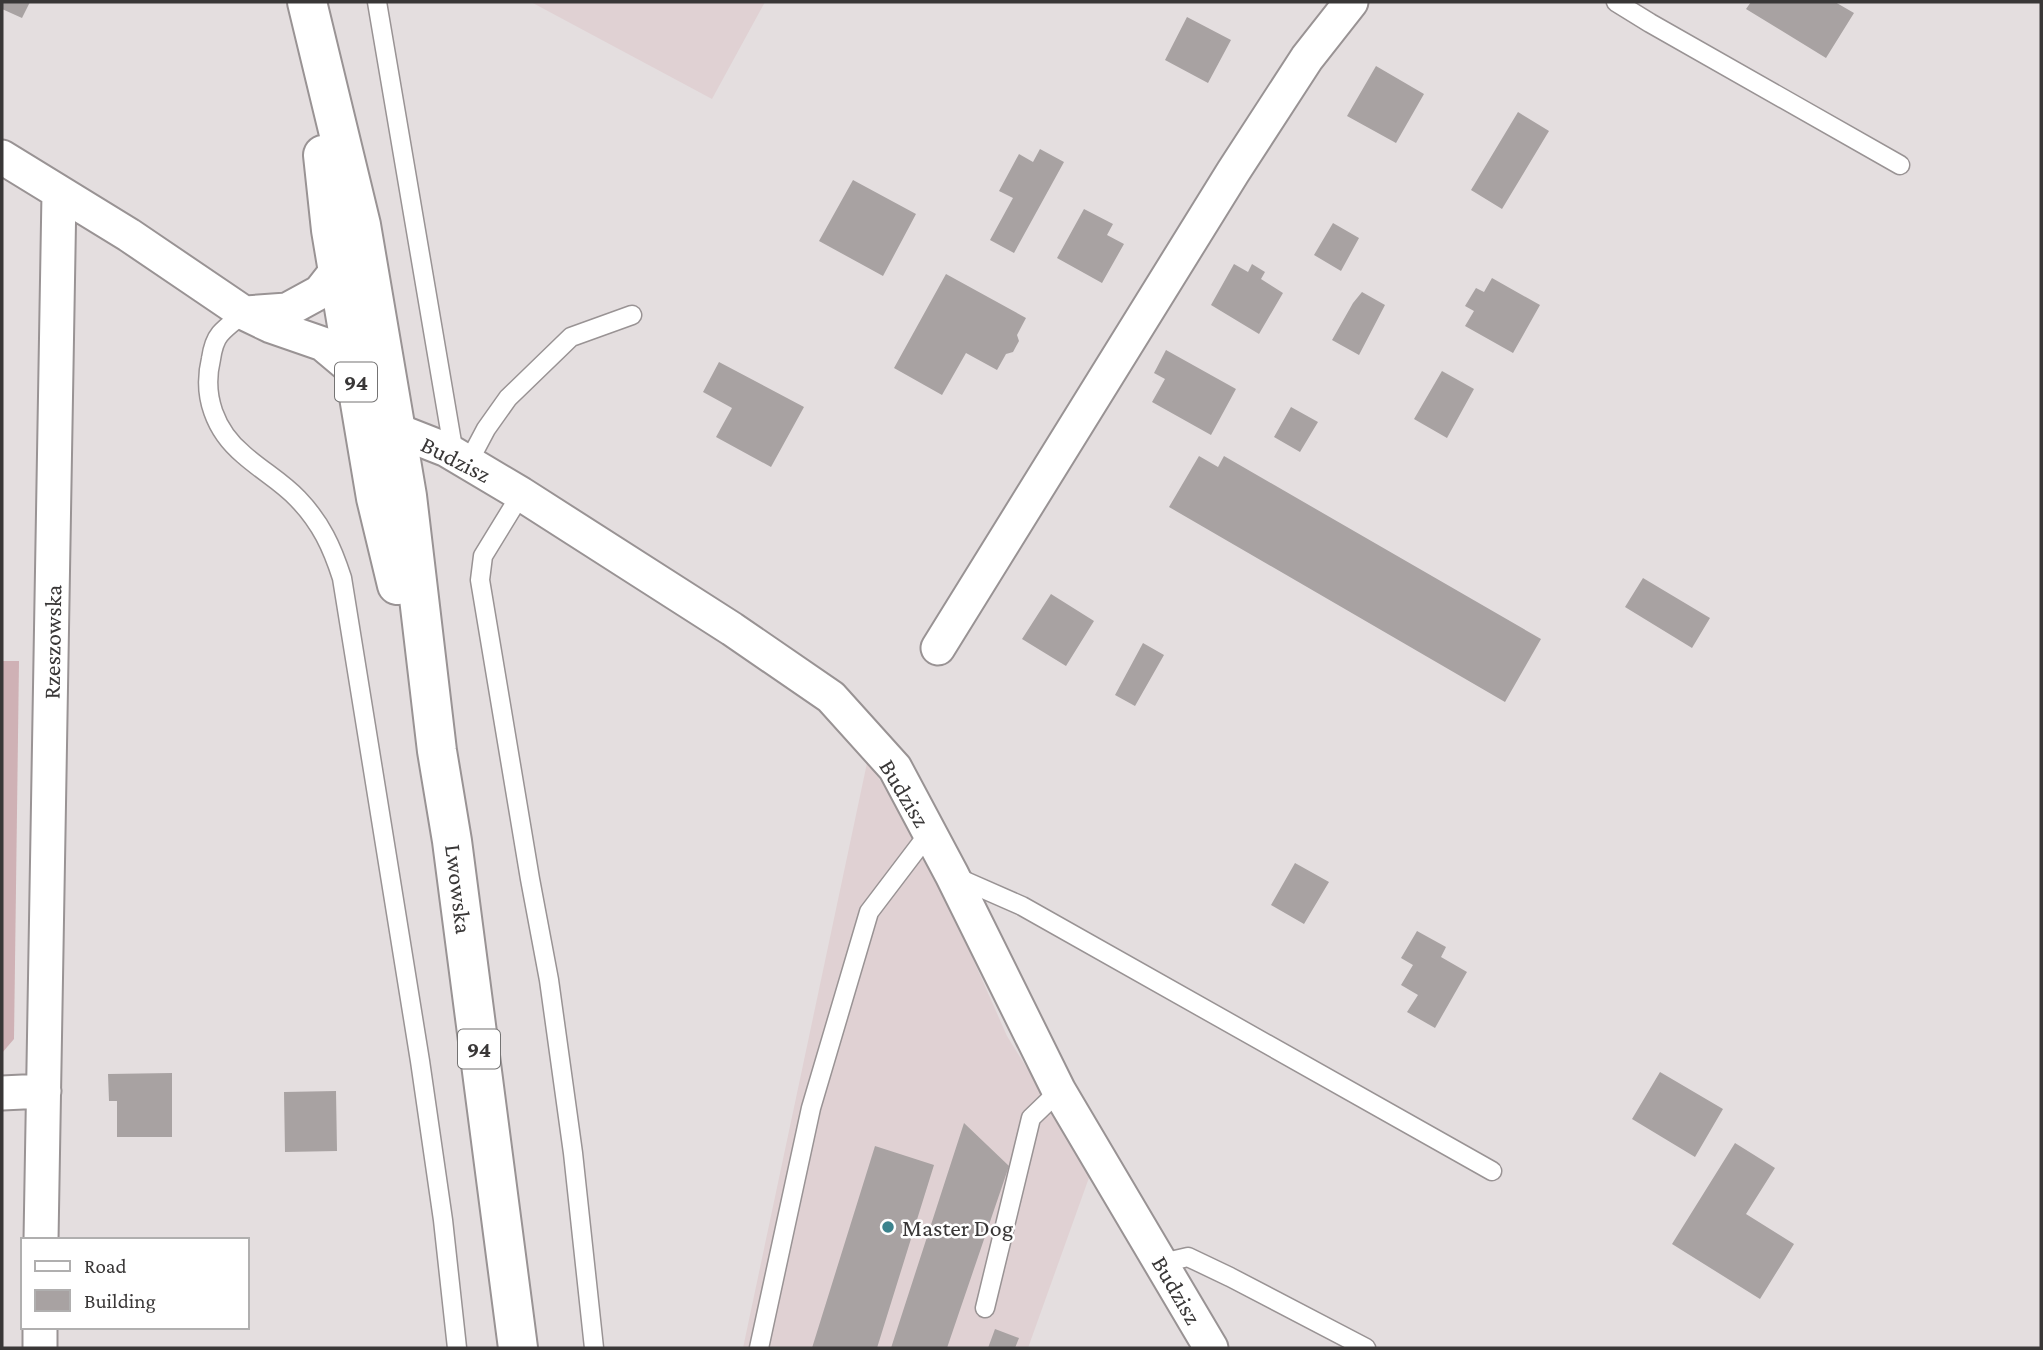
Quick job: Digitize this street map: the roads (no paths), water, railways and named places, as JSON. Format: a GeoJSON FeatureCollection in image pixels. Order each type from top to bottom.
{"type":"FeatureCollection","features":[{"type":"Feature","properties":{"kind":"main road","name":"94"},"geometry":{"type":"LineString","coordinates":[[308,4],[331,230],[376,498],[437,751]]}},
{"type":"Feature","properties":{"kind":"main road","name":"94"},"geometry":{"type":"LineString","coordinates":[[308,4],[360,225],[396,430]]}},
{"type":"Feature","properties":{"kind":"main road","name":"Lwowska"},"geometry":{"type":"LineString","coordinates":[[396,430],[407,496],[437,751],[453,841],[518,1348]]}},
{"type":"Feature","properties":{"kind":"street"},"geometry":{"type":"LineString","coordinates":[[938,648],[1233,172],[1307,58],[1351,2]]}},
{"type":"Feature","properties":{"kind":"street"},"geometry":{"type":"LineString","coordinates":[[2,157],[129,235],[244,313],[271,326],[323,344],[354,370]]}},
{"type":"Feature","properties":{"kind":"street","name":"Rzeszowska"},"geometry":{"type":"LineString","coordinates":[[41,1238],[59,193]]}},
{"type":"Feature","properties":{"kind":"street"},"geometry":{"type":"LineString","coordinates":[[244,313],[288,310],[320,292],[338,269]]}},
{"type":"Feature","properties":{"kind":"street","name":"Budzisz"},"geometry":{"type":"LineString","coordinates":[[396,430],[461,458],[732,629],[831,697],[895,768],[952,875],[1059,1091],[1211,1348]]}},
{"type":"Feature","properties":{"kind":"street"},"geometry":{"type":"LineString","coordinates":[[2,1093],[44,1091]]}},
{"type":"Feature","properties":{"kind":"street"},"geometry":{"type":"LineString","coordinates":[[40,1329],[40,1348]]}},
{"type":"Feature","properties":{"kind":"lane"},"geometry":{"type":"LineString","coordinates":[[377,2],[461,458]]}},
{"type":"Feature","properties":{"kind":"lane"},"geometry":{"type":"LineString","coordinates":[[1616,2],[1900,165]]}},
{"type":"Feature","properties":{"kind":"lane"},"geometry":{"type":"LineString","coordinates":[[244,313],[219,336],[211,356],[207,379],[209,401],[216,421],[227,438],[244,455],[282,484],[316,520],[331,546],[342,578],[421,1061],[457,1348]]}},
{"type":"Feature","properties":{"kind":"lane"},"geometry":{"type":"LineString","coordinates":[[461,458],[508,398],[572,337],[632,315]]}},
{"type":"Feature","properties":{"kind":"lane"},"geometry":{"type":"LineString","coordinates":[[521,494],[483,556],[481,580],[549,980],[573,1153],[594,1348]]}},
{"type":"Feature","properties":{"kind":"lane"},"geometry":{"type":"LineString","coordinates":[[760,1348],[811,1108],[869,912],[929,833]]}},
{"type":"Feature","properties":{"kind":"lane"},"geometry":{"type":"LineString","coordinates":[[952,875],[1022,906],[1492,1171]]}},
{"type":"Feature","properties":{"kind":"lane"},"geometry":{"type":"LineString","coordinates":[[985,1308],[1031,1118],[1059,1091]]}},
{"type":"Feature","properties":{"kind":"lane"},"geometry":{"type":"LineString","coordinates":[[1162,1263],[1188,1256],[1366,1348]]}},
{"type":"Feature","properties":{"kind":"place","name":"Master Dog"},"geometry":{"type":"Point","coordinates":[888,1227]}}]}
